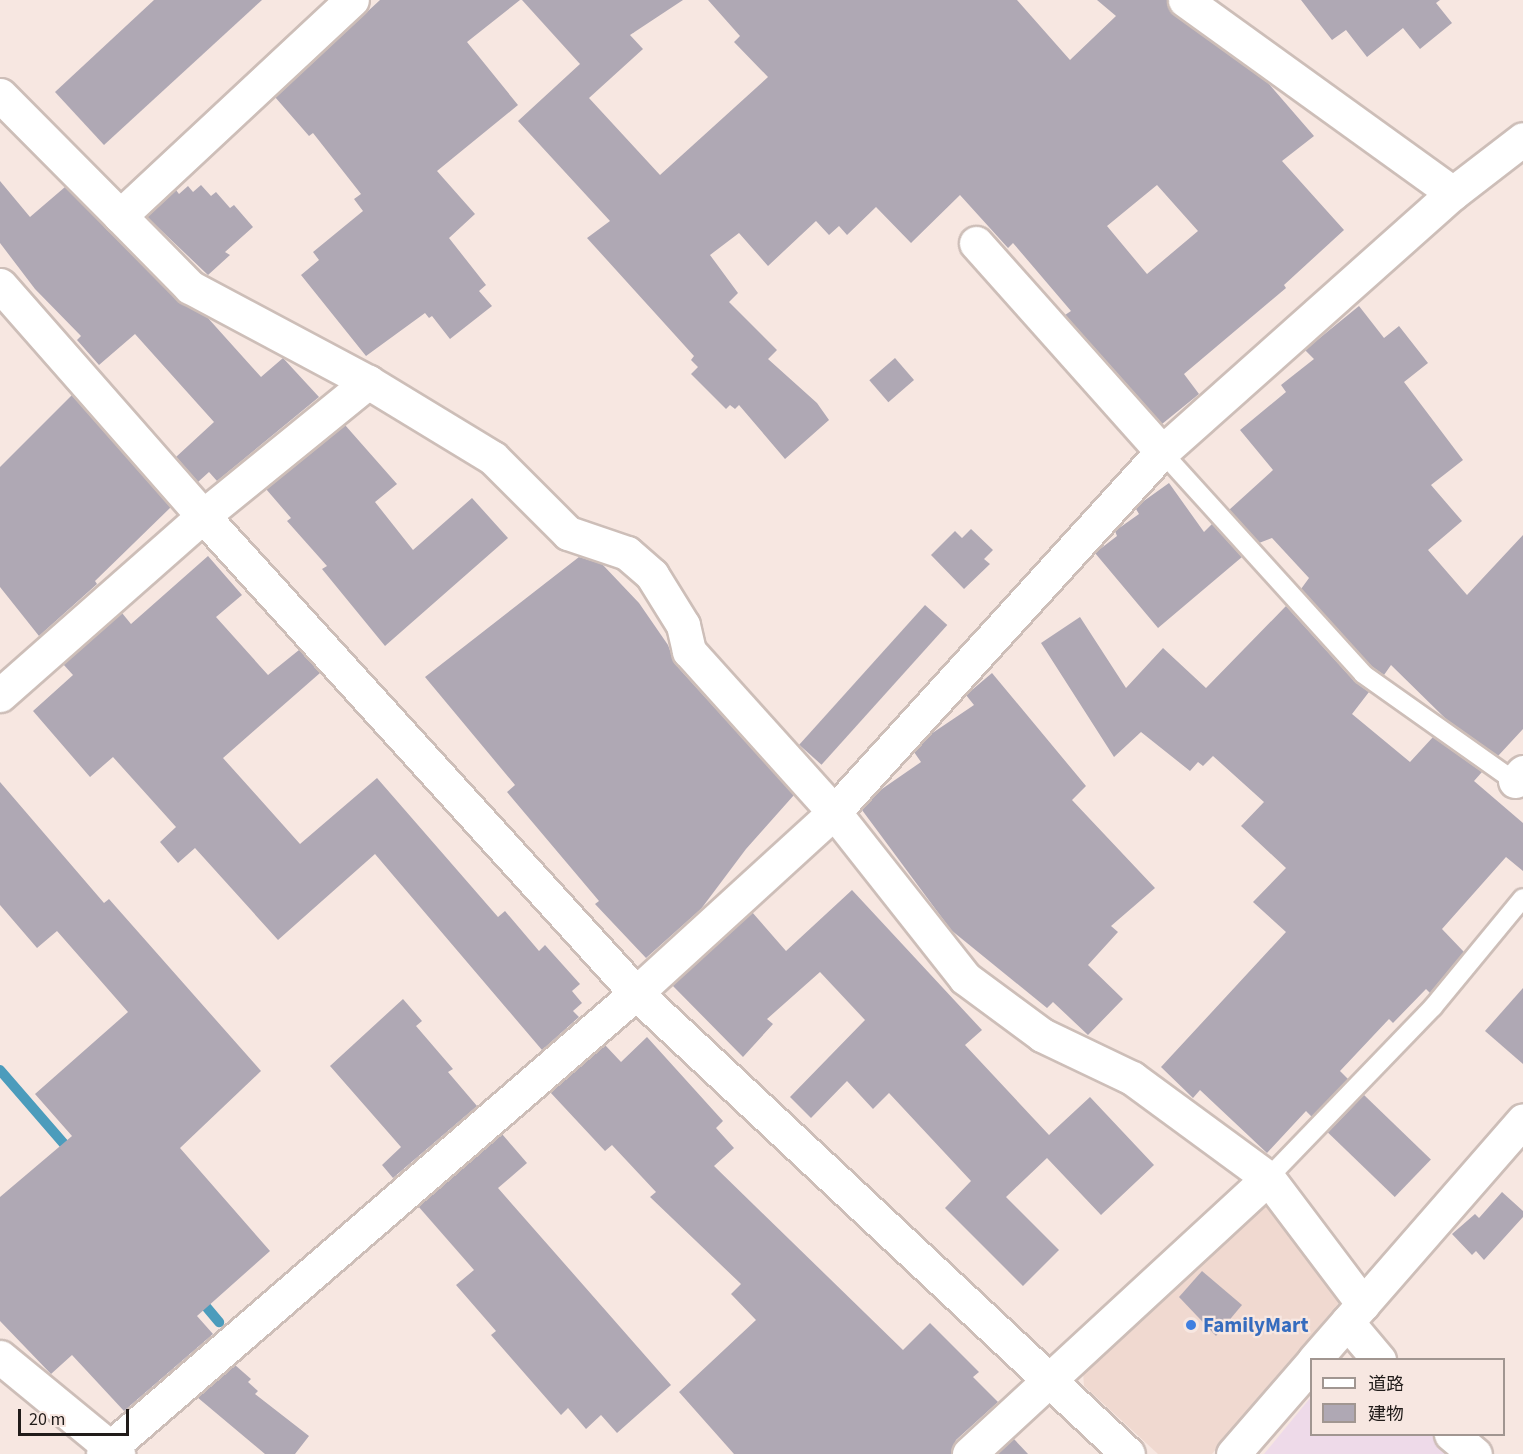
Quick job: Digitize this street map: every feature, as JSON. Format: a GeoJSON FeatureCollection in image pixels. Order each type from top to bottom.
{"type":"FeatureCollection","features":[{"type":"Feature","properties":{"kind":"street"},"geometry":{"type":"LineString","coordinates":[[120,216],[352,0]]}},
{"type":"Feature","properties":{"kind":"street"},"geometry":{"type":"LineString","coordinates":[[1185,0],[1453,193]]}},
{"type":"Feature","properties":{"kind":"street"},"geometry":{"type":"LineString","coordinates":[[0,95],[190,287],[368,382],[493,458],[568,533],[627,553],[652,575],[683,625],[688,651],[834,812],[964,978],[1042,1035],[1132,1078],[1268,1178],[1355,1313],[1378,1358]]}},
{"type":"Feature","properties":{"kind":"street"},"geometry":{"type":"LineString","coordinates":[[0,1357],[111,1452],[636,993],[834,812],[1162,452],[1453,193],[1523,140]]}},
{"type":"Feature","properties":{"kind":"street"},"geometry":{"type":"LineString","coordinates":[[976,243],[1162,452]]}},
{"type":"Feature","properties":{"kind":"street"},"geometry":{"type":"LineString","coordinates":[[0,285],[202,516],[636,993],[1128,1454]]}},
{"type":"Feature","properties":{"kind":"street"},"geometry":{"type":"LineString","coordinates":[[0,695],[202,516],[368,382]]}},
{"type":"Feature","properties":{"kind":"street"},"geometry":{"type":"LineString","coordinates":[[1315,1358],[1523,1120]]}},
{"type":"Feature","properties":{"kind":"street"},"geometry":{"type":"LineString","coordinates":[[969,1454],[1268,1178]]}},
{"type":"Feature","properties":{"kind":"street"},"geometry":{"type":"LineString","coordinates":[[1233,1454],[1310,1364]]}},
{"type":"Feature","properties":{"kind":"street"},"geometry":{"type":"LineString","coordinates":[[1453,1436],[1475,1454]]}},
{"type":"Feature","properties":{"kind":"lane"},"geometry":{"type":"LineString","coordinates":[[1162,452],[1363,674],[1520,781]]}},
{"type":"Feature","properties":{"kind":"lane"},"geometry":{"type":"LineString","coordinates":[[1268,1178],[1433,1007],[1523,898]]}},
{"type":"Feature","properties":{"kind":"shaded area"},"geometry":{"type":"Polygon","coordinates":[[[1267,1196],[1343,1298],[1212,1454],[1158,1454],[1084,1386],[1083,1372],[1267,1196]]]}},
{"type":"Feature","properties":{"kind":"shaded area"},"geometry":{"type":"Polygon","coordinates":[[[1310,1398],[1310,1436],[1436,1436],[1459,1454],[1264,1454],[1310,1398]]]}},
{"type":"Feature","properties":{"kind":"building"},"geometry":{"type":"Polygon","coordinates":[[[154,0],[262,0],[104,145],[55,92],[154,0]]]}},
{"type":"Feature","properties":{"kind":"building"},"geometry":{"type":"Polygon","coordinates":[[[380,0],[520,0],[467,42],[518,105],[437,171],[475,214],[449,238],[486,285],[479,291],[492,306],[450,339],[432,316],[429,318],[425,313],[366,356],[301,275],[319,260],[313,252],[363,211],[354,199],[361,194],[313,133],[309,136],[275,97],[380,0]]]}},
{"type":"Feature","properties":{"kind":"building"},"geometry":{"type":"Polygon","coordinates":[[[522,0],[683,0],[630,35],[643,49],[589,98],[660,175],[768,77],[734,42],[740,36],[708,0],[1017,0],[1070,60],[1116,16],[1097,0],[1167,0],[1174,15],[1268,83],[1314,136],[1282,161],[1344,230],[1284,285],[1286,288],[1184,374],[1199,394],[1162,424],[1065,315],[1071,311],[1013,243],[1008,248],[960,195],[911,243],[876,207],[847,235],[839,226],[829,235],[816,221],[768,266],[739,233],[710,255],[738,293],[729,302],[777,350],[768,359],[817,403],[829,420],[785,459],[739,405],[735,409],[730,405],[726,409],[691,374],[698,367],[691,360],[694,356],[587,238],[610,221],[518,121],[580,64],[522,0]],[[1157,185],[1107,226],[1147,274],[1198,231],[1157,185]]]}},
{"type":"Feature","properties":{"kind":"building"},"geometry":{"type":"Polygon","coordinates":[[[1301,0],[1440,0],[1436,3],[1452,23],[1420,49],[1403,28],[1367,57],[1346,30],[1332,40],[1301,0]]]}},
{"type":"Feature","properties":{"kind":"building"},"geometry":{"type":"Polygon","coordinates":[[[0,181],[30,217],[65,187],[177,300],[207,317],[261,377],[283,358],[319,397],[217,481],[209,472],[198,482],[176,457],[214,422],[135,334],[99,365],[77,340],[81,336],[35,289],[0,243],[0,181]]]}},
{"type":"Feature","properties":{"kind":"building"},"geometry":{"type":"Polygon","coordinates":[[[201,185],[211,196],[216,192],[230,208],[234,205],[253,227],[225,252],[230,255],[208,275],[147,217],[176,190],[179,194],[188,186],[193,192],[201,185]]]}},
{"type":"Feature","properties":{"kind":"building"},"geometry":{"type":"Polygon","coordinates":[[[1359,306],[1384,338],[1399,326],[1428,363],[1404,382],[1463,460],[1431,485],[1462,521],[1428,550],[1467,595],[1523,535],[1523,729],[1498,756],[1447,720],[1391,665],[1384,675],[1371,666],[1301,589],[1309,578],[1272,538],[1259,543],[1229,510],[1273,470],[1240,430],[1286,392],[1281,385],[1314,359],[1305,350],[1359,306]]]}},
{"type":"Feature","properties":{"kind":"building"},"geometry":{"type":"Polygon","coordinates":[[[895,358],[914,380],[888,402],[869,380],[895,358]]]}},
{"type":"Feature","properties":{"kind":"building"},"geometry":{"type":"Polygon","coordinates":[[[72,395],[171,507],[95,581],[97,584],[39,636],[0,587],[0,467],[72,395]]]}},
{"type":"Feature","properties":{"kind":"building"},"geometry":{"type":"Polygon","coordinates":[[[345,425],[397,484],[375,502],[413,550],[472,498],[508,538],[385,646],[322,569],[327,566],[287,521],[291,518],[266,489],[345,425]]]}},
{"type":"Feature","properties":{"kind":"building"},"geometry":{"type":"Polygon","coordinates":[[[1169,483],[1204,532],[1212,524],[1242,557],[1158,628],[1095,553],[1117,536],[1115,531],[1139,514],[1136,509],[1141,503],[1169,483]]]}},
{"type":"Feature","properties":{"kind":"building"},"geometry":{"type":"Polygon","coordinates":[[[971,529],[993,550],[984,559],[990,564],[964,589],[931,555],[955,531],[962,538],[971,529]]]}},
{"type":"Feature","properties":{"kind":"building"},"geometry":{"type":"Polygon","coordinates":[[[208,556],[242,595],[216,617],[268,675],[299,650],[320,673],[223,758],[300,844],[377,778],[498,917],[505,911],[539,951],[545,945],[580,984],[572,991],[582,1003],[573,1011],[579,1017],[542,1050],[375,854],[278,940],[195,848],[178,863],[160,842],[176,827],[113,757],[90,777],[33,711],[73,675],[63,664],[122,613],[131,624],[208,556]]]}},
{"type":"Feature","properties":{"kind":"building"},"geometry":{"type":"Polygon","coordinates":[[[579,557],[602,564],[639,603],[668,645],[675,664],[794,795],[746,849],[701,909],[646,958],[595,904],[599,901],[507,792],[515,785],[425,677],[579,557]]]}},
{"type":"Feature","properties":{"kind":"building"},"geometry":{"type":"Polygon","coordinates":[[[925,605],[947,625],[821,765],[799,745],[925,605]]]}},
{"type":"Feature","properties":{"kind":"building"},"geometry":{"type":"Polygon","coordinates":[[[1286,606],[1355,682],[1369,692],[1352,714],[1410,762],[1433,737],[1482,772],[1474,781],[1523,823],[1523,871],[1506,857],[1442,929],[1464,952],[1430,993],[1426,989],[1393,1023],[1389,1019],[1340,1071],[1348,1079],[1312,1117],[1306,1111],[1267,1153],[1200,1090],[1193,1098],[1161,1067],[1286,932],[1253,902],[1286,868],[1241,826],[1264,802],[1213,756],[1203,766],[1198,762],[1190,771],[1141,732],[1114,757],[1041,643],[1080,617],[1126,688],[1163,648],[1206,688],[1286,606]]]}},
{"type":"Feature","properties":{"kind":"building"},"geometry":{"type":"Polygon","coordinates":[[[992,673],[1086,786],[1072,800],[1155,888],[1111,926],[1118,932],[1088,965],[1123,999],[1088,1035],[1053,1002],[1047,1008],[951,930],[862,810],[879,791],[921,762],[914,752],[931,734],[974,705],[966,695],[992,673]]]}},
{"type":"Feature","properties":{"kind":"building"},"geometry":{"type":"Polygon","coordinates":[[[0,782],[104,903],[109,899],[261,1071],[180,1148],[270,1251],[197,1316],[213,1334],[124,1411],[72,1355],[51,1374],[0,1321],[0,1197],[72,1136],[35,1094],[128,1012],[57,931],[37,948],[0,905],[0,782]]]}},
{"type":"Feature","properties":{"kind":"building"},"geometry":{"type":"Polygon","coordinates":[[[852,890],[982,1030],[965,1045],[1049,1135],[1090,1097],[1154,1165],[1101,1215],[1047,1158],[1006,1197],[1059,1250],[1023,1286],[945,1208],[971,1181],[889,1093],[873,1109],[847,1081],[811,1118],[790,1097],[865,1020],[820,972],[767,1019],[773,1024],[743,1057],[672,985],[752,912],[786,951],[852,890]]]}},
{"type":"Feature","properties":{"kind":"building"},"geometry":{"type":"Polygon","coordinates":[[[1523,988],[1523,1064],[1485,1031],[1523,988]]]}},
{"type":"Feature","properties":{"kind":"building"},"geometry":{"type":"Polygon","coordinates":[[[403,999],[422,1021],[416,1026],[453,1069],[448,1072],[477,1106],[393,1178],[382,1165],[401,1147],[330,1066],[403,999]]]}},
{"type":"Feature","properties":{"kind":"building"},"geometry":{"type":"Polygon","coordinates":[[[647,1037],[723,1121],[716,1128],[734,1148],[714,1166],[903,1350],[930,1323],[979,1372],[973,1377],[998,1402],[956,1440],[951,1454],[734,1454],[679,1392],[756,1320],[731,1294],[741,1284],[650,1197],[656,1192],[612,1145],[605,1151],[550,1092],[605,1045],[621,1062],[647,1037]]]}},
{"type":"Feature","properties":{"kind":"building"},"geometry":{"type":"Polygon","coordinates":[[[1364,1095],[1431,1160],[1395,1197],[1328,1132],[1364,1095]]]}},
{"type":"Feature","properties":{"kind":"building"},"geometry":{"type":"Polygon","coordinates":[[[502,1134],[527,1163],[498,1188],[671,1385],[617,1433],[601,1415],[586,1429],[568,1408],[561,1415],[491,1335],[496,1331],[456,1285],[474,1270],[418,1206],[502,1134]]]}},
{"type":"Feature","properties":{"kind":"building"},"geometry":{"type":"Polygon","coordinates":[[[1502,1192],[1523,1211],[1523,1217],[1484,1260],[1476,1251],[1472,1255],[1452,1234],[1475,1214],[1479,1218],[1502,1192]]]}},
{"type":"Feature","properties":{"kind":"building"},"geometry":{"type":"Polygon","coordinates":[[[1202,1271],[1242,1305],[1216,1336],[1179,1297],[1202,1271]]]}},
{"type":"Feature","properties":{"kind":"building"},"geometry":{"type":"Polygon","coordinates":[[[235,1365],[251,1379],[248,1382],[258,1391],[255,1394],[309,1436],[295,1454],[265,1454],[197,1397],[235,1365]]]}},
{"type":"Feature","properties":{"kind":"building"},"geometry":{"type":"Polygon","coordinates":[[[1013,1438],[1028,1454],[997,1454],[1013,1438]]]}},
{"type":"Feature","properties":{"kind":"waterway"},"geometry":{"type":"LineString","coordinates":[[0,1070],[71,1152]]}},
{"type":"Feature","properties":{"kind":"waterway"},"geometry":{"type":"LineString","coordinates":[[198,1297],[219,1322]]}},
{"type":"Feature","properties":{"kind":"place","name":"FamilyMart"},"geometry":{"type":"Point","coordinates":[1191,1325]}}]}
